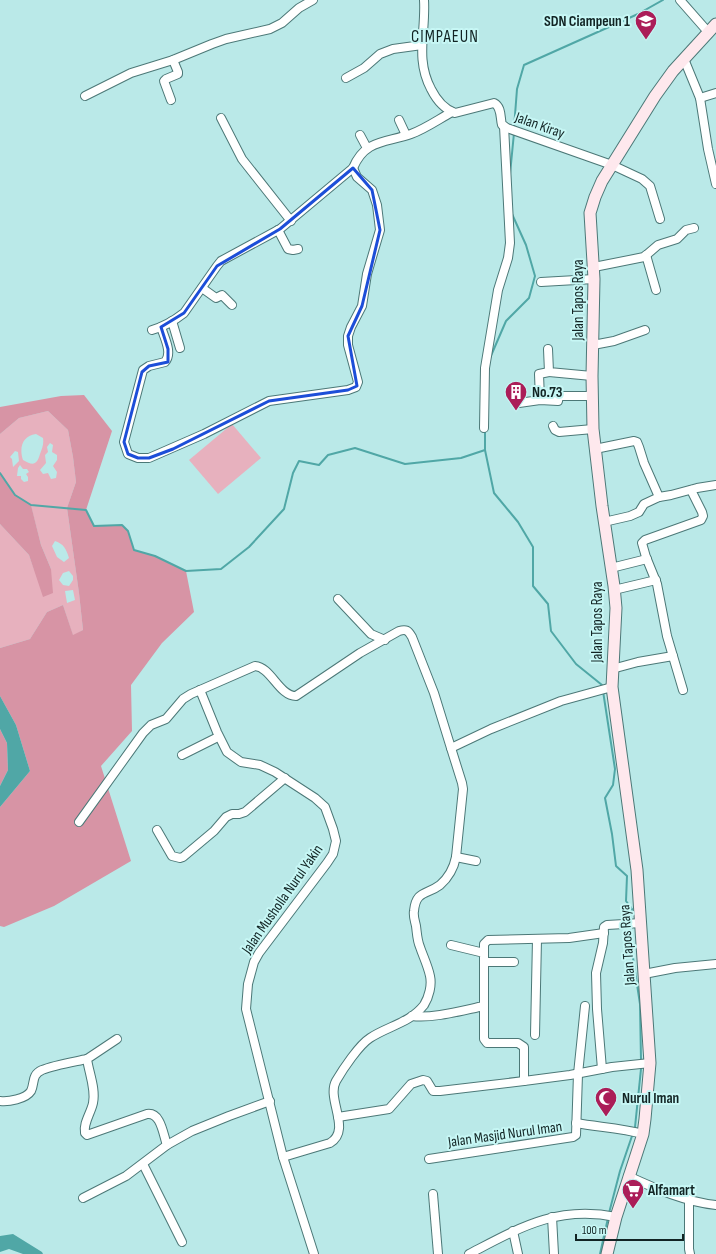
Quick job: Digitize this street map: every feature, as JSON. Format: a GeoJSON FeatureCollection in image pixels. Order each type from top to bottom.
{"type":"FeatureCollection","features":[{"type":"Feature","properties":{"kind":"main road","name":"Jalan Tapos Raya"},"geometry":{"type":"LineString","coordinates":[[607,1254],[612,1216],[643,1134],[646,1119],[650,1063],[644,974],[634,923],[637,870],[608,688],[612,669],[616,608],[593,429],[592,376],[594,267],[590,213],[597,192],[612,165],[656,96],[673,71],[716,24]]}},
{"type":"Feature","properties":{"kind":"street"},"geometry":{"type":"LineString","coordinates":[[85,96],[131,73],[173,60],[226,39],[270,29],[313,0]]}},
{"type":"Feature","properties":{"kind":"street"},"geometry":{"type":"LineString","coordinates":[[152,330],[161,327],[184,313],[221,261],[278,230],[291,221],[353,168],[359,156],[367,148],[376,143],[406,136],[452,112],[435,96],[427,82],[423,67],[422,45],[424,0]]}},
{"type":"Feature","properties":{"kind":"street"},"geometry":{"type":"LineString","coordinates":[[680,0],[709,33]]}},
{"type":"Feature","properties":{"kind":"street"},"geometry":{"type":"LineString","coordinates":[[346,78],[364,68],[380,54],[393,49],[422,45]]}},
{"type":"Feature","properties":{"kind":"street"},"geometry":{"type":"LineString","coordinates":[[684,59],[700,98],[708,149],[716,184]]}},
{"type":"Feature","properties":{"kind":"street"},"geometry":{"type":"LineString","coordinates":[[171,100],[164,81],[178,73],[173,60]]}},
{"type":"Feature","properties":{"kind":"street"},"geometry":{"type":"LineString","coordinates":[[700,98],[716,93]]}},
{"type":"Feature","properties":{"kind":"street","name":"Jalan Kiray"},"geometry":{"type":"LineString","coordinates":[[452,112],[459,113],[494,103],[500,108],[501,123],[505,127],[612,165],[642,179],[648,184],[660,219]]}},
{"type":"Feature","properties":{"kind":"street"},"geometry":{"type":"LineString","coordinates":[[221,118],[242,159],[291,221]]}},
{"type":"Feature","properties":{"kind":"street"},"geometry":{"type":"LineString","coordinates":[[399,120],[406,136]]}},
{"type":"Feature","properties":{"kind":"street"},"geometry":{"type":"LineString","coordinates":[[484,428],[485,368],[498,290],[508,258],[510,243],[505,127]]}},
{"type":"Feature","properties":{"kind":"street"},"geometry":{"type":"LineString","coordinates":[[360,135],[367,148]]}},
{"type":"Feature","properties":{"kind":"street"},"geometry":{"type":"LineString","coordinates":[[161,327],[168,349],[167,360],[165,362],[149,366],[143,370],[124,442],[128,454],[138,458],[148,458],[173,449],[269,401],[348,390],[356,387],[358,382],[348,344],[348,336],[351,326],[362,306],[367,274],[380,230],[377,205],[372,190],[357,177],[353,168]]}},
{"type":"Feature","properties":{"kind":"street"},"geometry":{"type":"LineString","coordinates":[[594,267],[640,258],[658,245],[676,239],[686,230],[694,228]]}},
{"type":"Feature","properties":{"kind":"street"},"geometry":{"type":"LineString","coordinates":[[278,230],[288,248],[292,250],[298,249]]}},
{"type":"Feature","properties":{"kind":"street"},"geometry":{"type":"LineString","coordinates":[[646,255],[656,290]]}},
{"type":"Feature","properties":{"kind":"street"},"geometry":{"type":"LineString","coordinates":[[541,282],[594,279]]}},
{"type":"Feature","properties":{"kind":"street"},"geometry":{"type":"LineString","coordinates":[[202,288],[216,298],[222,295],[232,305]]}},
{"type":"Feature","properties":{"kind":"street"},"geometry":{"type":"LineString","coordinates":[[172,321],[180,348]]}},
{"type":"Feature","properties":{"kind":"street"},"geometry":{"type":"LineString","coordinates":[[593,345],[614,341],[645,330]]}},
{"type":"Feature","properties":{"kind":"street"},"geometry":{"type":"LineString","coordinates":[[548,349],[549,372]]}},
{"type":"Feature","properties":{"kind":"street"},"geometry":{"type":"LineString","coordinates":[[540,400],[539,374],[549,372],[592,376]]}},
{"type":"Feature","properties":{"kind":"street"},"geometry":{"type":"LineString","coordinates":[[519,403],[540,400],[558,401],[559,396],[592,396]]}},
{"type":"Feature","properties":{"kind":"street"},"geometry":{"type":"LineString","coordinates":[[553,426],[555,430],[559,432],[593,429]]}},
{"type":"Feature","properties":{"kind":"street"},"geometry":{"type":"LineString","coordinates":[[595,449],[634,441],[636,442],[659,496]]}},
{"type":"Feature","properties":{"kind":"street"},"geometry":{"type":"LineString","coordinates":[[604,522],[630,516],[639,512],[644,504],[659,496],[671,495],[716,485]]}},
{"type":"Feature","properties":{"kind":"street"},"geometry":{"type":"LineString","coordinates":[[683,690],[667,636],[656,580],[642,543],[645,540],[701,520],[703,516],[702,512],[691,490]]}},
{"type":"Feature","properties":{"kind":"street"},"geometry":{"type":"LineString","coordinates":[[611,568],[647,559]]}},
{"type":"Feature","properties":{"kind":"street"},"geometry":{"type":"LineString","coordinates":[[614,590],[656,580]]}},
{"type":"Feature","properties":{"kind":"street"},"geometry":{"type":"LineString","coordinates":[[338,598],[371,634],[385,640]]}},
{"type":"Feature","properties":{"kind":"street"},"geometry":{"type":"LineString","coordinates":[[79,822],[142,733],[150,725],[166,719],[183,699],[191,694],[257,666],[263,668],[287,693],[296,696],[360,653],[404,630],[410,633],[434,693],[463,789],[454,866],[440,885],[422,893],[415,903],[414,913],[419,945],[431,977],[430,987],[427,999],[421,1009],[404,1022],[373,1036],[361,1046],[335,1083],[334,1090],[339,1130],[333,1141],[283,1157]]}},
{"type":"Feature","properties":{"kind":"street"},"geometry":{"type":"LineString","coordinates":[[612,669],[673,656]]}},
{"type":"Feature","properties":{"kind":"street"},"geometry":{"type":"LineString","coordinates":[[451,748],[491,729],[561,701],[608,688]]}},
{"type":"Feature","properties":{"kind":"street","name":"Jalan Musholla Nurul Yakin"},"geometry":{"type":"LineString","coordinates":[[200,690],[218,736],[227,752],[238,761],[260,764],[315,798],[324,807],[336,841],[333,854],[327,863],[259,953],[250,972],[246,992],[246,1009],[283,1157],[314,1254]]}},
{"type":"Feature","properties":{"kind":"street"},"geometry":{"type":"LineString","coordinates":[[182,754],[218,736]]}},
{"type":"Feature","properties":{"kind":"street"},"geometry":{"type":"LineString","coordinates":[[157,830],[172,856],[177,858],[183,857],[214,831],[226,817],[232,814],[245,812],[284,778]]}},
{"type":"Feature","properties":{"kind":"street"},"geometry":{"type":"LineString","coordinates":[[456,857],[476,861]]}},
{"type":"Feature","properties":{"kind":"street"},"geometry":{"type":"LineString","coordinates":[[602,1069],[597,1009],[596,973],[605,926],[634,923]]}},
{"type":"Feature","properties":{"kind":"street"},"geometry":{"type":"LineString","coordinates":[[524,1081],[524,1047],[518,1043],[487,1042],[484,1040],[484,944],[488,940],[569,938],[604,933]]}},
{"type":"Feature","properties":{"kind":"street"},"geometry":{"type":"LineString","coordinates":[[535,1035],[537,939]]}},
{"type":"Feature","properties":{"kind":"street"},"geometry":{"type":"LineString","coordinates":[[451,945],[484,953]]}},
{"type":"Feature","properties":{"kind":"street"},"geometry":{"type":"LineString","coordinates":[[484,962],[514,962]]}},
{"type":"Feature","properties":{"kind":"street"},"geometry":{"type":"LineString","coordinates":[[644,974],[675,968],[716,964]]}},
{"type":"Feature","properties":{"kind":"street"},"geometry":{"type":"LineString","coordinates":[[412,1016],[418,1017],[436,1015],[484,1006]]}},
{"type":"Feature","properties":{"kind":"street"},"geometry":{"type":"LineString","coordinates":[[576,1123],[581,1030],[585,1006]]}},
{"type":"Feature","properties":{"kind":"street"},"geometry":{"type":"LineString","coordinates":[[0,1101],[12,1101],[28,1094],[32,1089],[34,1077],[42,1070],[87,1059],[117,1039]]}},
{"type":"Feature","properties":{"kind":"street"},"geometry":{"type":"LineString","coordinates":[[87,1059],[93,1085],[94,1098],[85,1128],[85,1133],[87,1135],[147,1114],[153,1114],[158,1118],[167,1145]]}},
{"type":"Feature","properties":{"kind":"street"},"geometry":{"type":"LineString","coordinates":[[338,1117],[389,1109],[411,1084],[423,1080],[427,1081],[433,1091],[524,1081],[650,1063]]}},
{"type":"Feature","properties":{"kind":"street"},"geometry":{"type":"LineString","coordinates":[[83,1198],[126,1176],[167,1145],[192,1131],[270,1101]]}},
{"type":"Feature","properties":{"kind":"street","name":"Jalan Masjid Nurul Iman"},"geometry":{"type":"LineString","coordinates":[[429,1159],[573,1138],[577,1132],[576,1123],[643,1134]]}},
{"type":"Feature","properties":{"kind":"street"},"geometry":{"type":"LineString","coordinates":[[143,1164],[182,1242]]}},
{"type":"Feature","properties":{"kind":"street"},"geometry":{"type":"LineString","coordinates":[[628,1176],[654,1188],[716,1205]]}},
{"type":"Feature","properties":{"kind":"street"},"geometry":{"type":"LineString","coordinates":[[433,1194],[438,1254]]}},
{"type":"Feature","properties":{"kind":"street"},"geometry":{"type":"LineString","coordinates":[[690,1199],[688,1215],[690,1254]]}},
{"type":"Feature","properties":{"kind":"street"},"geometry":{"type":"LineString","coordinates":[[469,1254],[513,1232],[552,1217],[566,1214],[612,1216]]}},
{"type":"Feature","properties":{"kind":"street"},"geometry":{"type":"LineString","coordinates":[[552,1217],[554,1254]]}},
{"type":"Feature","properties":{"kind":"street"},"geometry":{"type":"LineString","coordinates":[[513,1232],[518,1254]]}},
{"type":"Feature","properties":{"kind":"highlighted area"},"geometry":{"type":"Polygon","coordinates":[[[353,168],[372,190],[380,230],[362,306],[348,336],[357,386],[348,390],[269,401],[173,449],[149,458],[138,458],[128,454],[124,442],[142,372],[149,366],[168,362],[168,349],[161,327],[184,313],[217,266],[280,229],[353,168]]]}},
{"type":"Feature","properties":{"kind":"shaded area"},"geometry":{"type":"Polygon","coordinates":[[[84,395],[112,431],[86,510],[94,526],[122,525],[128,531],[134,550],[155,556],[186,571],[194,612],[162,643],[131,685],[132,731],[101,766],[131,861],[54,906],[4,927],[0,926],[0,807],[30,771],[16,725],[0,696],[0,648],[30,639],[47,612],[63,605],[73,635],[83,630],[67,508],[76,482],[68,430],[48,411],[19,418],[0,434],[0,407],[61,396],[84,395]]]}},
{"type":"Feature","properties":{"kind":"shaded area"},"geometry":{"type":"Polygon","coordinates":[[[48,411],[68,430],[76,482],[67,508],[83,630],[73,636],[63,605],[47,612],[30,639],[0,648],[0,524],[29,555],[34,569],[51,569],[41,545],[31,506],[15,495],[0,473],[0,434],[19,418],[48,411]],[[36,434],[31,435],[23,443],[21,451],[23,460],[32,464],[39,458],[43,446],[43,438],[36,434]],[[50,443],[47,447],[48,452],[45,455],[46,463],[40,470],[43,474],[48,473],[51,479],[56,478],[57,472],[53,466],[57,460],[57,455],[52,452],[53,445],[50,443]],[[15,451],[10,457],[12,459],[13,467],[19,461],[18,452],[15,451]],[[20,465],[17,476],[21,476],[21,479],[24,482],[28,481],[26,474],[29,472],[27,469],[23,469],[20,465]],[[55,541],[52,546],[57,557],[64,562],[69,558],[64,547],[55,541]],[[69,571],[63,573],[59,580],[63,585],[69,586],[73,580],[73,576],[69,571]],[[73,590],[65,591],[67,603],[75,600],[73,590]]]}},
{"type":"Feature","properties":{"kind":"shaded area"},"geometry":{"type":"Polygon","coordinates":[[[232,424],[261,458],[218,494],[189,460],[232,424]]]}},
{"type":"Feature","properties":{"kind":"shaded area"},"geometry":{"type":"Polygon","coordinates":[[[0,473],[15,495],[31,505],[41,545],[51,569],[53,593],[43,597],[29,555],[0,524],[0,473]]]}},
{"type":"Feature","properties":{"kind":"shaded area"},"geometry":{"type":"Polygon","coordinates":[[[0,729],[7,743],[8,770],[0,786],[0,729]]]}},
{"type":"Feature","properties":{"kind":"water"},"geometry":{"type":"Polygon","coordinates":[[[0,696],[16,725],[30,771],[0,807],[0,786],[8,770],[7,743],[0,729],[0,696]]]}},
{"type":"Feature","properties":{"kind":"water"},"geometry":{"type":"Polygon","coordinates":[[[13,1234],[43,1254],[23,1254],[9,1249],[0,1252],[0,1236],[13,1234]]]}},
{"type":"Feature","properties":{"kind":"waterway"},"geometry":{"type":"LineString","coordinates":[[514,128],[517,89],[524,65],[638,14],[663,0]]}},
{"type":"Feature","properties":{"kind":"waterway"},"geometry":{"type":"LineString","coordinates":[[510,174],[514,133]]}},
{"type":"Feature","properties":{"kind":"waterway"},"geometry":{"type":"LineString","coordinates":[[490,358],[506,321],[529,298],[535,276],[526,245],[512,214]]}},
{"type":"Feature","properties":{"kind":"waterway"},"geometry":{"type":"LineString","coordinates":[[485,429],[485,450],[494,493],[518,522],[533,547],[533,586],[548,604],[551,631],[576,664],[602,685],[602,687]]}},
{"type":"Feature","properties":{"kind":"waterway"},"geometry":{"type":"LineString","coordinates":[[0,473],[15,495],[31,505],[86,510],[94,526],[122,525],[128,531],[134,550],[155,556],[186,571],[221,569],[249,547],[284,509],[293,473],[299,461],[319,465],[328,455],[355,448],[405,464],[461,458],[485,450]]}},
{"type":"Feature","properties":{"kind":"waterway"},"geometry":{"type":"LineString","coordinates":[[603,691],[615,769],[613,785],[605,798],[616,866],[627,876],[626,901],[632,909],[630,922]]}},
{"type":"Feature","properties":{"kind":"waterway"},"geometry":{"type":"LineString","coordinates":[[630,926],[629,938],[640,1004],[641,1060]]}},
{"type":"Feature","properties":{"kind":"waterway"},"geometry":{"type":"LineString","coordinates":[[635,1127],[641,1069]]}},
{"type":"Feature","properties":{"kind":"waterway"},"geometry":{"type":"LineString","coordinates":[[609,1213],[620,1171],[632,1136]]}},
{"type":"Feature","properties":{"kind":"waterway"},"geometry":{"type":"LineString","coordinates":[[600,1254],[608,1218]]}},
{"type":"Feature","properties":{"kind":"place","name":"SDN Ciampeun 1"},"geometry":{"type":"Point","coordinates":[646,40]}},
{"type":"Feature","properties":{"kind":"place","name":"No.73"},"geometry":{"type":"Point","coordinates":[516,412]}},
{"type":"Feature","properties":{"kind":"place","name":"Nurul Iman"},"geometry":{"type":"Point","coordinates":[606,1118]}},
{"type":"Feature","properties":{"kind":"place","name":"Alfamart"},"geometry":{"type":"Point","coordinates":[633,1210]}},
{"type":"Feature","properties":{"kind":"district","name":"CIMPAEUN"},"geometry":{"type":"Point","coordinates":[445,36]}}]}
